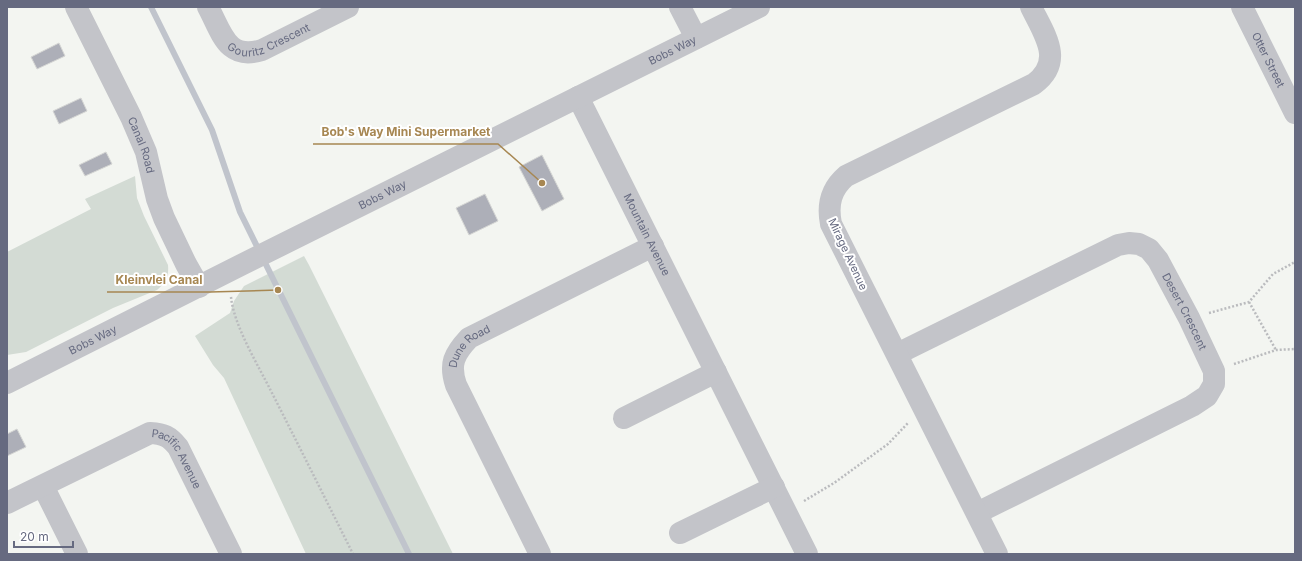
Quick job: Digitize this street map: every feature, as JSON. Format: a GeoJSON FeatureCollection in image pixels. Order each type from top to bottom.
{"type":"FeatureCollection","features":[{"type":"Feature","properties":{"kind":"street","name":"Canal Road"},"geometry":{"type":"LineString","coordinates":[[76,7],[131,117],[146,152],[157,199],[164,218],[199,287]]}},
{"type":"Feature","properties":{"kind":"street","name":"Gouritz Crescent"},"geometry":{"type":"LineString","coordinates":[[208,7],[227,42],[233,49],[252,53],[262,50],[348,7]]}},
{"type":"Feature","properties":{"kind":"street"},"geometry":{"type":"LineString","coordinates":[[680,7],[696,38]]}},
{"type":"Feature","properties":{"kind":"street","name":"Bobs Way"},"geometry":{"type":"LineString","coordinates":[[7,383],[759,7]]}},
{"type":"Feature","properties":{"kind":"street","name":"Mirage Avenue"},"geometry":{"type":"LineString","coordinates":[[997,554],[832,224],[829,214],[829,204],[836,187],[846,176],[1034,84],[1041,79],[1050,64],[1050,46],[1031,7]]}},
{"type":"Feature","properties":{"kind":"street","name":"Otter Street"},"geometry":{"type":"LineString","coordinates":[[1242,7],[1295,113]]}},
{"type":"Feature","properties":{"kind":"street","name":"Mountain Avenue"},"geometry":{"type":"LineString","coordinates":[[578,97],[807,554]]}},
{"type":"Feature","properties":{"kind":"street","name":"Desert Crescent"},"geometry":{"type":"LineString","coordinates":[[897,354],[1118,245],[1129,243],[1140,244],[1149,249],[1158,260],[1189,318],[1214,371]]}},
{"type":"Feature","properties":{"kind":"street","name":"Dune Road"},"geometry":{"type":"LineString","coordinates":[[540,554],[456,385],[453,375],[455,356],[469,338],[653,246]]}},
{"type":"Feature","properties":{"kind":"street"},"geometry":{"type":"LineString","coordinates":[[976,513],[1192,406],[1207,396],[1214,384],[1214,371]]}},
{"type":"Feature","properties":{"kind":"street"},"geometry":{"type":"LineString","coordinates":[[624,418],[716,372]]}},
{"type":"Feature","properties":{"kind":"street","name":"Pacific Avenue"},"geometry":{"type":"LineString","coordinates":[[7,503],[150,433],[162,434],[171,439],[178,447],[231,554]]}},
{"type":"Feature","properties":{"kind":"street"},"geometry":{"type":"LineString","coordinates":[[43,486],[78,554]]}},
{"type":"Feature","properties":{"kind":"street"},"geometry":{"type":"LineString","coordinates":[[680,533],[774,487]]}},
{"type":"Feature","properties":{"kind":"path"},"geometry":{"type":"LineString","coordinates":[[1189,318],[1249,302],[1273,274],[1295,262]]}},
{"type":"Feature","properties":{"kind":"path"},"geometry":{"type":"LineString","coordinates":[[231,297],[232,308],[254,357],[353,554]]}},
{"type":"Feature","properties":{"kind":"path"},"geometry":{"type":"LineString","coordinates":[[1249,302],[1276,350]]}},
{"type":"Feature","properties":{"kind":"path"},"geometry":{"type":"LineString","coordinates":[[1214,371],[1276,350],[1295,349]]}},
{"type":"Feature","properties":{"kind":"path"},"geometry":{"type":"LineString","coordinates":[[786,512],[834,483],[888,444],[923,406]]}},
{"type":"Feature","properties":{"kind":"shaded area"},"geometry":{"type":"Polygon","coordinates":[[[135,176],[137,198],[144,216],[168,265],[168,273],[163,285],[157,290],[113,308],[26,352],[7,355],[7,252],[91,209],[85,199],[135,176]]]}},
{"type":"Feature","properties":{"kind":"shaded area"},"geometry":{"type":"Polygon","coordinates":[[[304,256],[453,554],[306,554],[224,378],[213,365],[195,336],[230,313],[234,301],[244,286],[304,256]]]}},
{"type":"Feature","properties":{"kind":"building"},"geometry":{"type":"Polygon","coordinates":[[[59,43],[65,56],[37,69],[31,57],[59,43]]]}},
{"type":"Feature","properties":{"kind":"building"},"geometry":{"type":"Polygon","coordinates":[[[81,98],[87,111],[59,124],[53,111],[81,98]]]}},
{"type":"Feature","properties":{"kind":"building"},"geometry":{"type":"Polygon","coordinates":[[[106,152],[112,164],[85,176],[79,165],[106,152]]]}},
{"type":"Feature","properties":{"kind":"building"},"geometry":{"type":"Polygon","coordinates":[[[542,155],[564,199],[542,211],[519,167],[542,155]]]}},
{"type":"Feature","properties":{"kind":"building"},"geometry":{"type":"Polygon","coordinates":[[[485,194],[498,221],[469,235],[456,208],[485,194]]]}},
{"type":"Feature","properties":{"kind":"building"},"geometry":{"type":"Polygon","coordinates":[[[17,429],[26,447],[7,456],[7,434],[17,429]]]}},
{"type":"Feature","properties":{"kind":"waterway"},"geometry":{"type":"LineString","coordinates":[[151,7],[212,130],[240,212],[409,554]]}},
{"type":"Feature","properties":{"kind":"place","name":"Bob's Way Mini Supermarket"},"geometry":{"type":"Point","coordinates":[542,183]}},
{"type":"Feature","properties":{"kind":"place","name":"Kleinvlei Canal"},"geometry":{"type":"Point","coordinates":[278,290]}}]}
